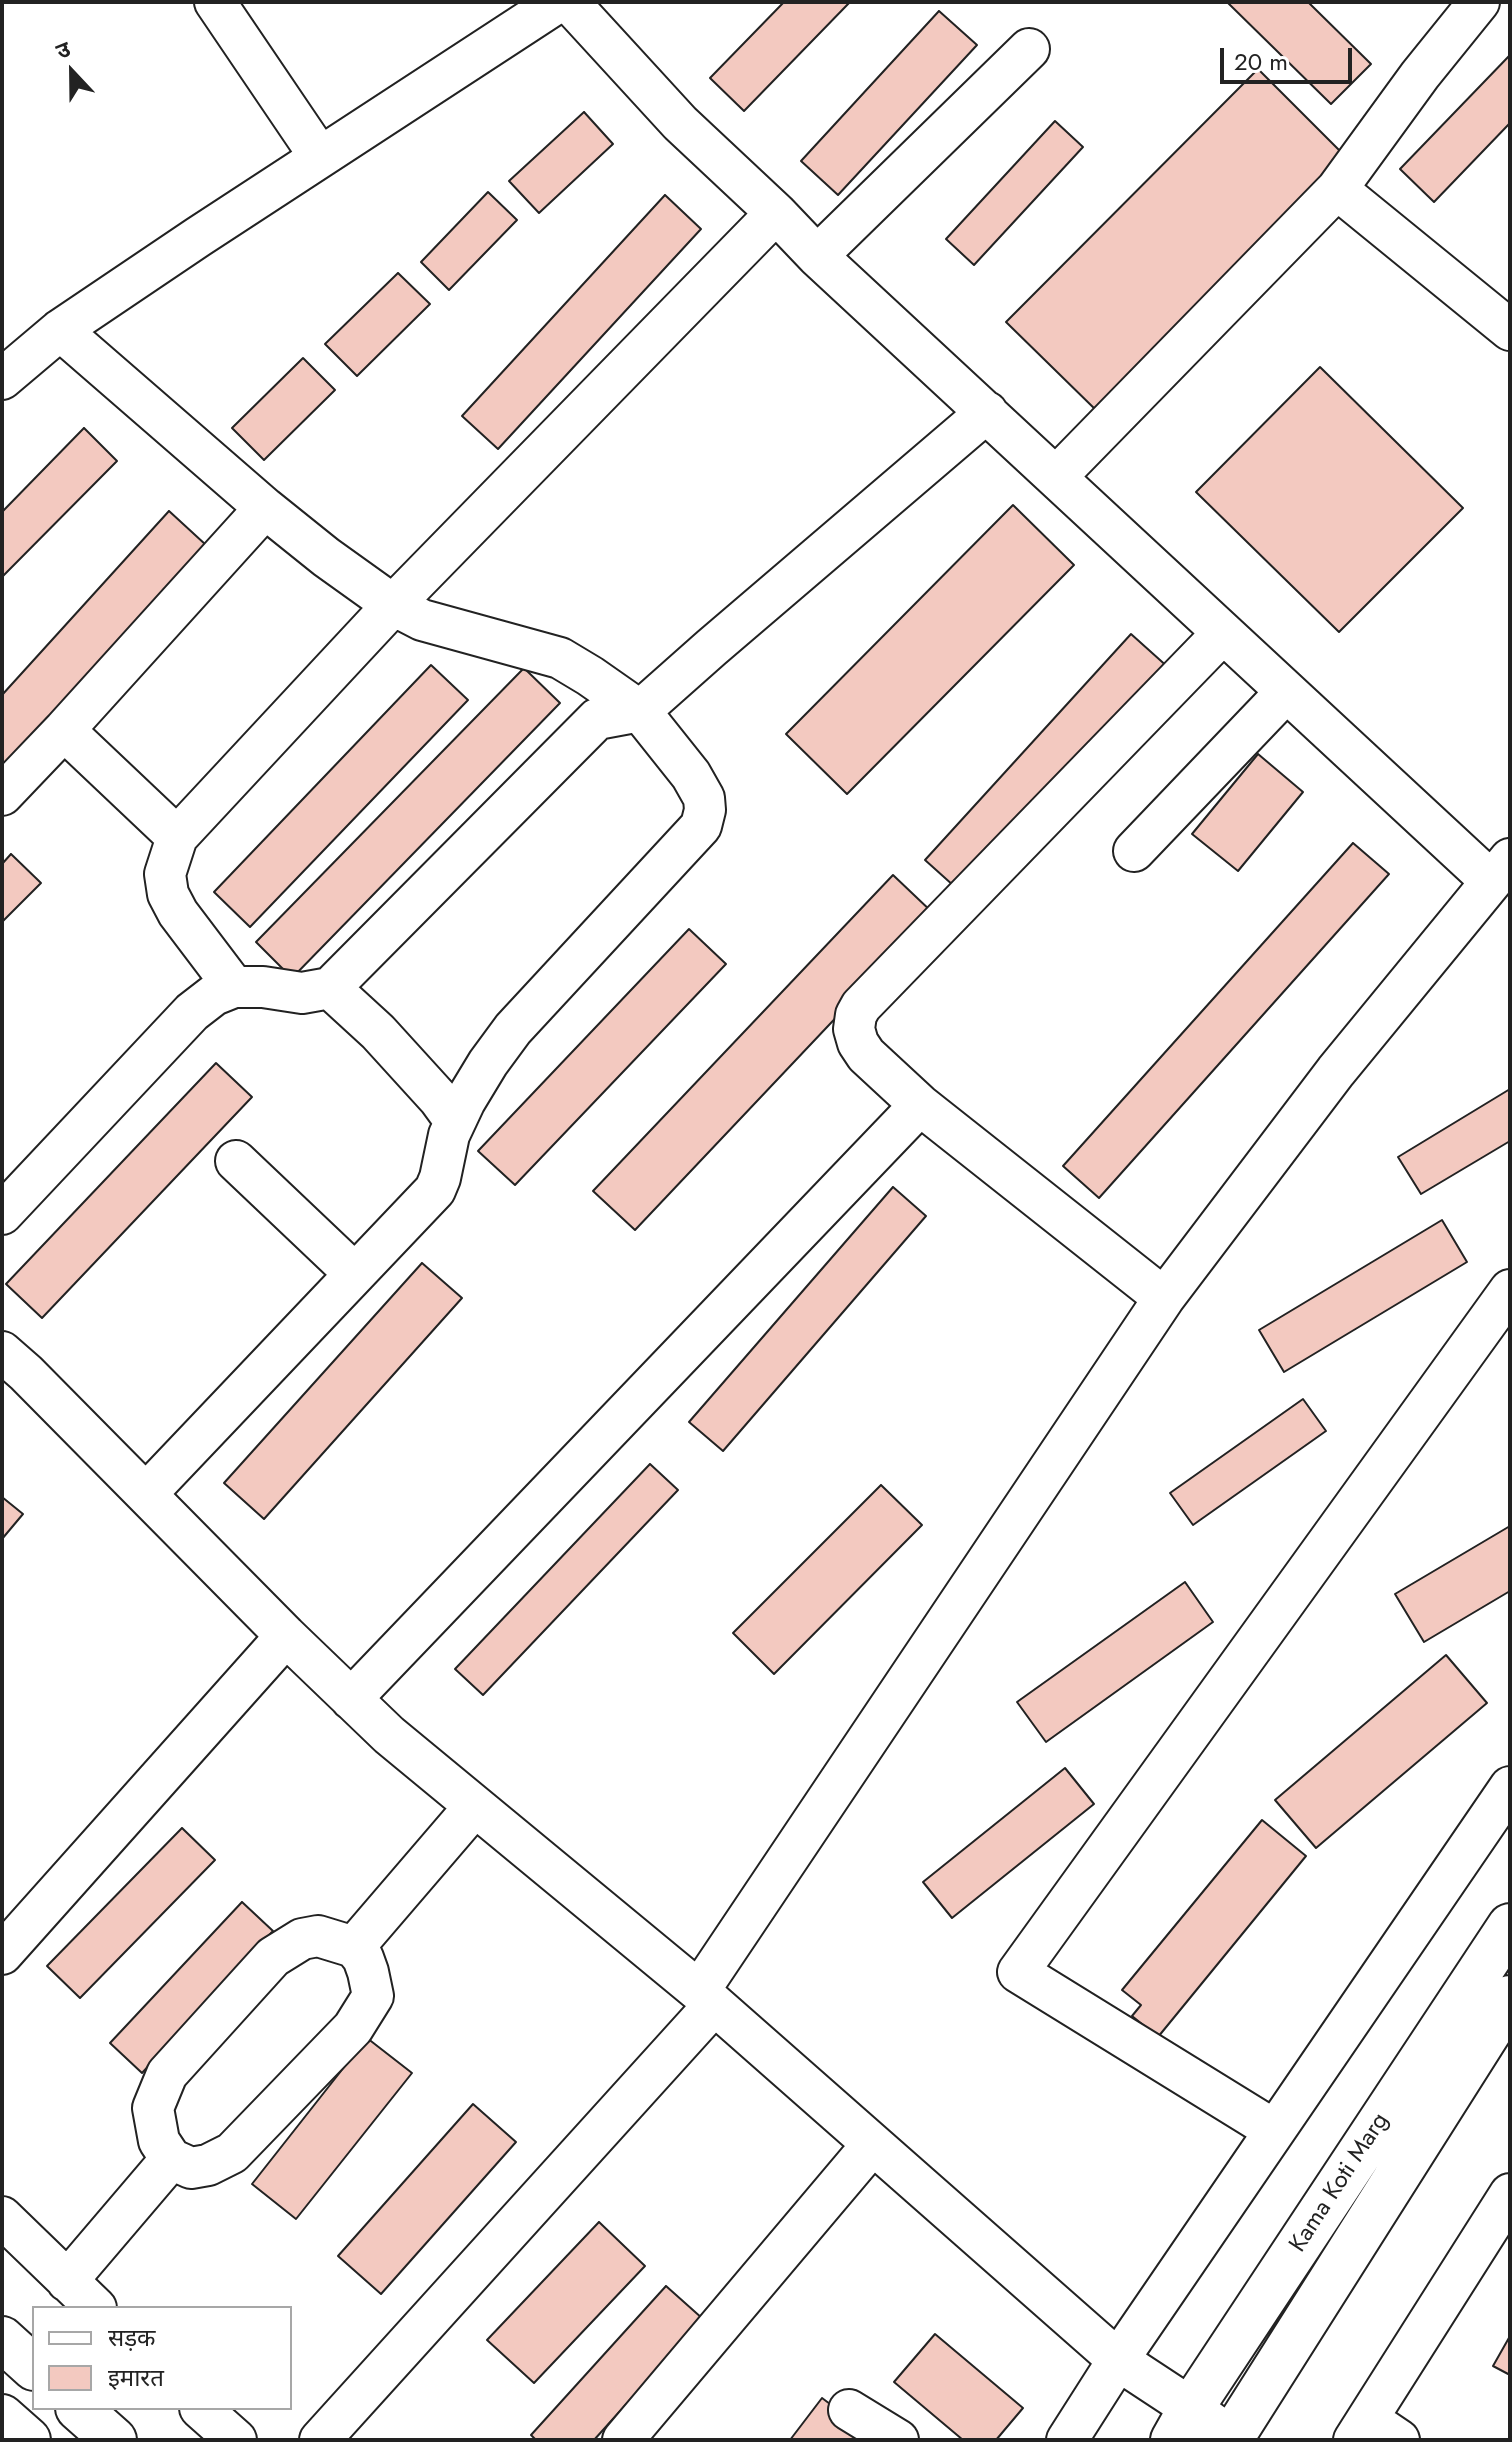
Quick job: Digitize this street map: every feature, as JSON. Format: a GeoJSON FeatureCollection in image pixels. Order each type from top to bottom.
{"type":"FeatureCollection","features":[{"type":"Feature","properties":{"kind":"street"},"geometry":{"type":"LineString","coordinates":[[215,2],[320,157]]}},
{"type":"Feature","properties":{"kind":"street"},"geometry":{"type":"LineString","coordinates":[[2,379],[60,330],[558,2]]}},
{"type":"Feature","properties":{"kind":"street"},"geometry":{"type":"LineString","coordinates":[[320,2440],[706,1998],[1164,1298],[1336,1071],[1500,870],[1286,692],[1222,634],[817,256],[680,123],[569,2]]}},
{"type":"Feature","properties":{"kind":"street"},"geometry":{"type":"LineString","coordinates":[[1056,477],[1337,189],[1420,75],[1459,9]]}},
{"type":"Feature","properties":{"kind":"street"},"geometry":{"type":"LineString","coordinates":[[817,256],[1029,49]]}},
{"type":"Feature","properties":{"kind":"street"},"geometry":{"type":"LineString","coordinates":[[1337,189],[1510,330]]}},
{"type":"Feature","properties":{"kind":"street"},"geometry":{"type":"LineString","coordinates":[[234,987],[178,913],[168,894],[165,874],[177,837],[393,605],[776,213]]}},
{"type":"Feature","properties":{"kind":"street"},"geometry":{"type":"LineString","coordinates":[[60,330],[265,508],[393,605],[422,620],[560,658],[640,711],[699,787],[705,810],[701,826],[513,1029],[480,1076],[455,1121],[435,1190],[146,1494]]}},
{"type":"Feature","properties":{"kind":"street"},"geometry":{"type":"LineString","coordinates":[[2,1214],[192,1012],[214,995],[234,987],[263,987],[302,993],[330,988],[597,719],[640,711],[987,412]]}},
{"type":"Feature","properties":{"kind":"street"},"geometry":{"type":"LineString","coordinates":[[2,795],[265,508]]}},
{"type":"Feature","properties":{"kind":"street"},"geometry":{"type":"LineString","coordinates":[[1164,1298],[920,1105],[866,1055],[854,1029],[861,1006],[1222,634]]}},
{"type":"Feature","properties":{"kind":"street"},"geometry":{"type":"LineString","coordinates":[[1134,851],[1286,692]]}},
{"type":"Feature","properties":{"kind":"street"},"geometry":{"type":"LineString","coordinates":[[64,730],[177,837]]}},
{"type":"Feature","properties":{"kind":"street"},"geometry":{"type":"LineString","coordinates":[[330,988],[378,1032],[455,1121]]}},
{"type":"Feature","properties":{"kind":"street"},"geometry":{"type":"LineString","coordinates":[[351,1699],[920,1105]]}},
{"type":"Feature","properties":{"kind":"street"},"geometry":{"type":"LineString","coordinates":[[236,1161],[355,1274]]}},
{"type":"Feature","properties":{"kind":"street"},"geometry":{"type":"LineString","coordinates":[[1274,2130],[1018,1972],[1510,1290]]}},
{"type":"Feature","properties":{"kind":"street"},"geometry":{"type":"LineString","coordinates":[[2,1352],[389,1735],[706,1998],[1118,2360],[1182,2424],[1230,2439]]}},
{"type":"Feature","properties":{"kind":"street"},"geometry":{"type":"LineString","coordinates":[[2,1954],[286,1636]]}},
{"type":"Feature","properties":{"kind":"street"},"geometry":{"type":"LineString","coordinates":[[1067,2440],[1274,2130],[1510,1787]]}},
{"type":"Feature","properties":{"kind":"street"},"geometry":{"type":"LineString","coordinates":[[354,1947],[475,1806]]}},
{"type":"Feature","properties":{"kind":"street","name":"Kama Koti Marg"},"geometry":{"type":"LineString","coordinates":[[1182,2424],[1510,1926]]}},
{"type":"Feature","properties":{"kind":"street"},"geometry":{"type":"LineString","coordinates":[[318,1936],[354,1947],[363,1958],[373,1996],[353,2028],[232,2153],[208,2165],[191,2168],[171,2159],[159,2141],[153,2108],[167,2074],[273,1957],[302,1939],[318,1936]]}},
{"type":"Feature","properties":{"kind":"street","name":"Kama Koti Marg"},"geometry":{"type":"LineString","coordinates":[[1230,2439],[1510,1998]]}},
{"type":"Feature","properties":{"kind":"street"},"geometry":{"type":"LineString","coordinates":[[623,2440],[872,2145]]}},
{"type":"Feature","properties":{"kind":"street"},"geometry":{"type":"LineString","coordinates":[[67,2281],[171,2159]]}},
{"type":"Feature","properties":{"kind":"street"},"geometry":{"type":"LineString","coordinates":[[1374,2433],[1506,2208]]}},
{"type":"Feature","properties":{"kind":"street"},"geometry":{"type":"LineString","coordinates":[[2,2217],[94,2306]]}},
{"type":"Feature","properties":{"kind":"street"},"geometry":{"type":"LineString","coordinates":[[2,2339],[32,2366]]}},
{"type":"Feature","properties":{"kind":"street"},"geometry":{"type":"LineString","coordinates":[[80,2410],[114,2440]]}},
{"type":"Feature","properties":{"kind":"street"},"geometry":{"type":"LineString","coordinates":[[202,2410],[236,2440]]}},
{"type":"Feature","properties":{"kind":"street"},"geometry":{"type":"LineString","coordinates":[[849,2410],[898,2440]]}},
{"type":"Feature","properties":{"kind":"street"},"geometry":{"type":"LineString","coordinates":[[2,2417],[28,2440]]}},
{"type":"Feature","properties":{"kind":"building"},"geometry":{"type":"Polygon","coordinates":[[[784,2],[850,2],[744,111],[710,78],[784,2]]]}},
{"type":"Feature","properties":{"kind":"building"},"geometry":{"type":"Polygon","coordinates":[[[1227,2],[1308,2],[1371,64],[1331,104],[1227,2]]]}},
{"type":"Feature","properties":{"kind":"building"},"geometry":{"type":"Polygon","coordinates":[[[939,11],[977,45],[838,195],[801,161],[939,11]]]}},
{"type":"Feature","properties":{"kind":"building"},"geometry":{"type":"Polygon","coordinates":[[[1510,55],[1510,123],[1434,202],[1400,169],[1510,55]]]}},
{"type":"Feature","properties":{"kind":"building"},"geometry":{"type":"Polygon","coordinates":[[[1258,69],[1352,163],[1100,414],[1006,322],[1258,69]]]}},
{"type":"Feature","properties":{"kind":"building"},"geometry":{"type":"Polygon","coordinates":[[[584,112],[613,144],[539,213],[509,181],[584,112]]]}},
{"type":"Feature","properties":{"kind":"building"},"geometry":{"type":"Polygon","coordinates":[[[1055,121],[1083,147],[974,265],[946,239],[1055,121]]]}},
{"type":"Feature","properties":{"kind":"building"},"geometry":{"type":"Polygon","coordinates":[[[488,192],[517,220],[449,290],[421,262],[488,192]]]}},
{"type":"Feature","properties":{"kind":"building"},"geometry":{"type":"Polygon","coordinates":[[[665,195],[701,229],[498,449],[462,416],[665,195]]]}},
{"type":"Feature","properties":{"kind":"building"},"geometry":{"type":"Polygon","coordinates":[[[398,273],[430,304],[357,376],[325,344],[398,273]]]}},
{"type":"Feature","properties":{"kind":"building"},"geometry":{"type":"Polygon","coordinates":[[[303,358],[335,390],[264,460],[232,428],[303,358]]]}},
{"type":"Feature","properties":{"kind":"building"},"geometry":{"type":"Polygon","coordinates":[[[1320,367],[1463,508],[1339,632],[1196,492],[1320,367]]]}},
{"type":"Feature","properties":{"kind":"building"},"geometry":{"type":"Polygon","coordinates":[[[84,428],[117,461],[2,577],[2,512],[84,428]]]}},
{"type":"Feature","properties":{"kind":"building"},"geometry":{"type":"Polygon","coordinates":[[[1013,505],[1074,565],[847,794],[786,734],[1013,505]]]}},
{"type":"Feature","properties":{"kind":"building"},"geometry":{"type":"Polygon","coordinates":[[[169,511],[206,545],[2,768],[2,695],[169,511]]]}},
{"type":"Feature","properties":{"kind":"building"},"geometry":{"type":"Polygon","coordinates":[[[1131,634],[1170,669],[964,895],[925,860],[1131,634]]]}},
{"type":"Feature","properties":{"kind":"building"},"geometry":{"type":"Polygon","coordinates":[[[431,665],[468,700],[250,927],[214,892],[431,665]]]}},
{"type":"Feature","properties":{"kind":"building"},"geometry":{"type":"Polygon","coordinates":[[[524,668],[560,703],[292,978],[256,942],[524,668]]]}},
{"type":"Feature","properties":{"kind":"building"},"geometry":{"type":"Polygon","coordinates":[[[1258,754],[1303,792],[1238,871],[1192,834],[1258,754]]]}},
{"type":"Feature","properties":{"kind":"building"},"geometry":{"type":"Polygon","coordinates":[[[1353,843],[1389,874],[1099,1198],[1063,1166],[1353,843]]]}},
{"type":"Feature","properties":{"kind":"building"},"geometry":{"type":"Polygon","coordinates":[[[11,854],[41,883],[2,922],[2,864],[11,854]]]}},
{"type":"Feature","properties":{"kind":"building"},"geometry":{"type":"Polygon","coordinates":[[[893,875],[934,914],[635,1230],[593,1191],[893,875]]]}},
{"type":"Feature","properties":{"kind":"building"},"geometry":{"type":"Polygon","coordinates":[[[689,929],[726,964],[515,1185],[478,1151],[689,929]]]}},
{"type":"Feature","properties":{"kind":"building"},"geometry":{"type":"Polygon","coordinates":[[[216,1063],[252,1097],[42,1318],[6,1284],[216,1063]]]}},
{"type":"Feature","properties":{"kind":"building"},"geometry":{"type":"Polygon","coordinates":[[[1510,1089],[1510,1141],[1421,1194],[1398,1157],[1510,1089]]]}},
{"type":"Feature","properties":{"kind":"building"},"geometry":{"type":"Polygon","coordinates":[[[893,1187],[926,1216],[723,1451],[689,1422],[893,1187]]]}},
{"type":"Feature","properties":{"kind":"building"},"geometry":{"type":"Polygon","coordinates":[[[1442,1220],[1467,1262],[1284,1372],[1259,1330],[1442,1220]]]}},
{"type":"Feature","properties":{"kind":"building"},"geometry":{"type":"Polygon","coordinates":[[[422,1263],[462,1298],[264,1519],[224,1483],[422,1263]]]}},
{"type":"Feature","properties":{"kind":"building"},"geometry":{"type":"Polygon","coordinates":[[[1303,1399],[1326,1431],[1193,1525],[1170,1493],[1303,1399]]]}},
{"type":"Feature","properties":{"kind":"building"},"geometry":{"type":"Polygon","coordinates":[[[650,1464],[678,1490],[483,1695],[455,1669],[650,1464]]]}},
{"type":"Feature","properties":{"kind":"building"},"geometry":{"type":"Polygon","coordinates":[[[881,1485],[922,1525],[774,1674],[733,1633],[881,1485]]]}},
{"type":"Feature","properties":{"kind":"building"},"geometry":{"type":"Polygon","coordinates":[[[2,1497],[23,1514],[2,1539],[2,1497]]]}},
{"type":"Feature","properties":{"kind":"building"},"geometry":{"type":"Polygon","coordinates":[[[1510,1526],[1510,1591],[1424,1642],[1395,1594],[1510,1526]]]}},
{"type":"Feature","properties":{"kind":"building"},"geometry":{"type":"Polygon","coordinates":[[[1185,1582],[1213,1622],[1046,1742],[1017,1702],[1185,1582]]]}},
{"type":"Feature","properties":{"kind":"building"},"geometry":{"type":"Polygon","coordinates":[[[1446,1655],[1487,1703],[1316,1848],[1275,1800],[1446,1655]]]}},
{"type":"Feature","properties":{"kind":"building"},"geometry":{"type":"Polygon","coordinates":[[[1065,1768],[1094,1804],[952,1918],[923,1882],[1065,1768]]]}},
{"type":"Feature","properties":{"kind":"building"},"geometry":{"type":"Polygon","coordinates":[[[1262,1820],[1306,1856],[1158,2037],[1132,2016],[1141,2005],[1122,1990],[1262,1820]]]}},
{"type":"Feature","properties":{"kind":"building"},"geometry":{"type":"Polygon","coordinates":[[[182,1828],[215,1860],[80,1998],[47,1966],[182,1828]]]}},
{"type":"Feature","properties":{"kind":"building"},"geometry":{"type":"Polygon","coordinates":[[[242,1902],[273,1931],[142,2073],[110,2043],[242,1902]]]}},
{"type":"Feature","properties":{"kind":"building"},"geometry":{"type":"Polygon","coordinates":[[[367,2038],[412,2073],[296,2219],[252,2184],[367,2038]]]}},
{"type":"Feature","properties":{"kind":"building"},"geometry":{"type":"Polygon","coordinates":[[[473,2104],[516,2142],[381,2294],[338,2256],[473,2104]]]}},
{"type":"Feature","properties":{"kind":"building"},"geometry":{"type":"Polygon","coordinates":[[[599,2222],[645,2266],[534,2383],[487,2340],[599,2222]]]}},
{"type":"Feature","properties":{"kind":"building"},"geometry":{"type":"Polygon","coordinates":[[[666,2286],[703,2319],[594,2440],[536,2440],[531,2435],[666,2286]]]}},
{"type":"Feature","properties":{"kind":"building"},"geometry":{"type":"Polygon","coordinates":[[[935,2334],[1023,2408],[996,2440],[963,2440],[894,2382],[935,2334]]]}},
{"type":"Feature","properties":{"kind":"building"},"geometry":{"type":"Polygon","coordinates":[[[1510,2336],[1510,2375],[1493,2366],[1510,2336]]]}},
{"type":"Feature","properties":{"kind":"building"},"geometry":{"type":"Polygon","coordinates":[[[822,2398],[874,2437],[871,2440],[790,2440],[822,2398]]]}}]}
